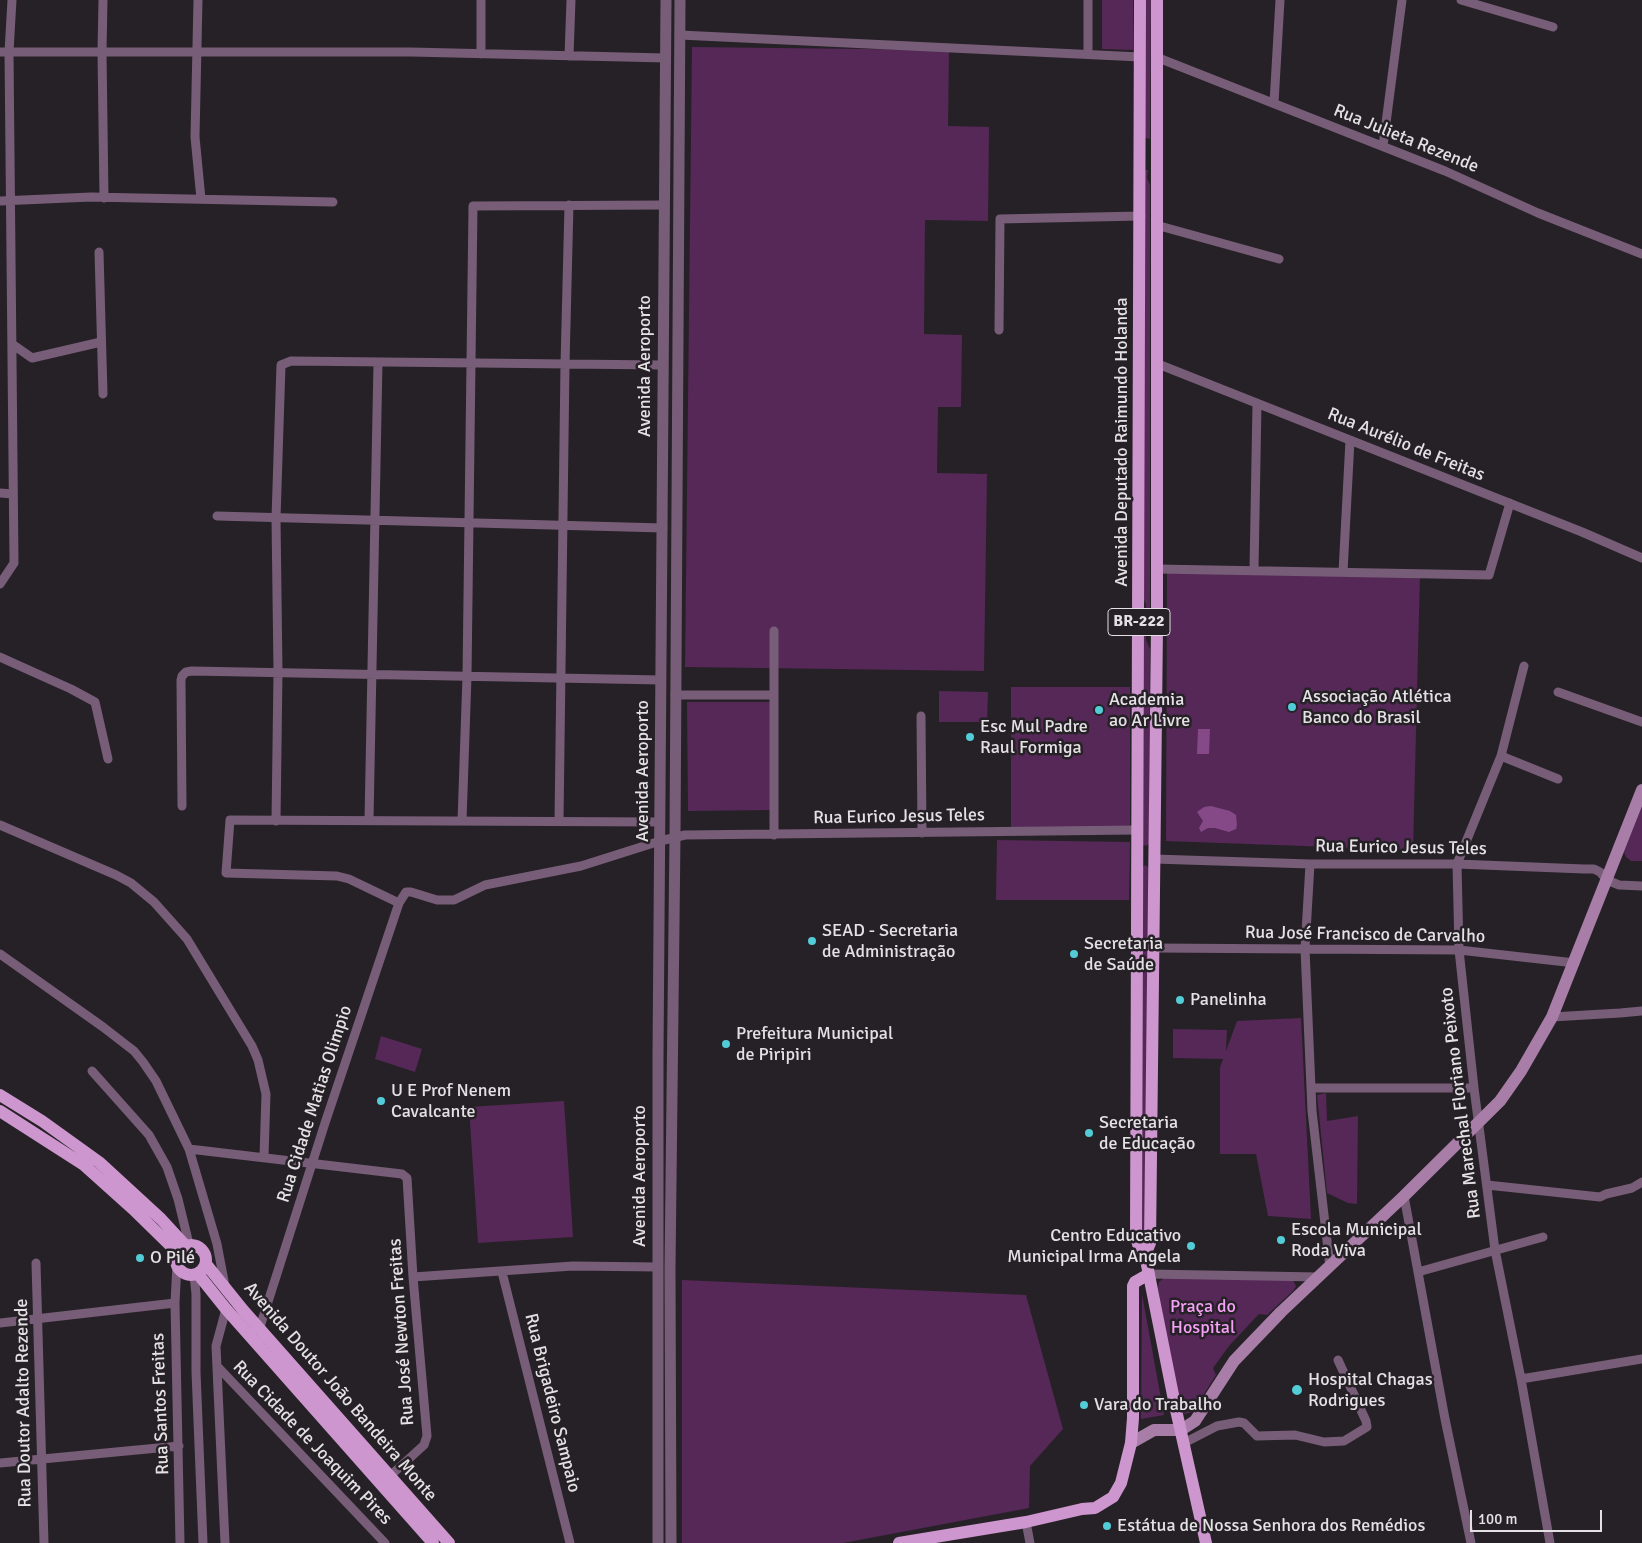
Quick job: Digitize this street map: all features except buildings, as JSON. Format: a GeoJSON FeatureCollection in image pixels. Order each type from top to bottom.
{"type":"FeatureCollection","features":[{"type":"Feature","properties":{"kind":"main road","name":"Avenida Deputado Raimundo Holanda"},"geometry":{"type":"LineString","coordinates":[[1140,0],[1141,155],[1136,1236],[1144,1247]]}},
{"type":"Feature","properties":{"kind":"main road","name":"Avenida Deputado Raimundo Holanda"},"geometry":{"type":"LineString","coordinates":[[1144,1247],[1154,948],[1158,364],[1156,224],[1157,0]]}},
{"type":"Feature","properties":{"kind":"main road"},"geometry":{"type":"LineString","coordinates":[[1141,155],[1156,157]]}},
{"type":"Feature","properties":{"kind":"main road"},"geometry":{"type":"LineString","coordinates":[[1139,625],[1157,627]]}},
{"type":"Feature","properties":{"kind":"main road"},"geometry":{"type":"LineString","coordinates":[[1132,1418],[1154,1430],[1181,1430],[1195,1421],[1234,1361],[1281,1312],[1404,1196],[1500,1101],[1521,1071],[1552,1017],[1642,790]]}},
{"type":"Feature","properties":{"kind":"main road"},"geometry":{"type":"LineString","coordinates":[[0,1095],[42,1121],[99,1162],[161,1219],[182,1252],[185,1274],[199,1271],[206,1255],[204,1251],[198,1246],[182,1252]]}},
{"type":"Feature","properties":{"kind":"main road"},"geometry":{"type":"LineString","coordinates":[[0,1111],[84,1165],[182,1252]]}},
{"type":"Feature","properties":{"kind":"main road","name":"BR-222"},"geometry":{"type":"LineString","coordinates":[[1144,1247],[1206,1543]]}},
{"type":"Feature","properties":{"kind":"main road","name":"Avenida Doutor João Bandeira Monte"},"geometry":{"type":"LineString","coordinates":[[199,1271],[226,1289],[449,1543]]}},
{"type":"Feature","properties":{"kind":"main road","name":"Avenida Doutor João Bandeira Monte"},"geometry":{"type":"LineString","coordinates":[[199,1271],[226,1309],[433,1543]]}},
{"type":"Feature","properties":{"kind":"main road"},"geometry":{"type":"LineString","coordinates":[[899,1543],[1026,1522],[1082,1509],[1121,1483],[1131,1443],[1132,1291],[1135,1282],[1149,1274]]}},
{"type":"Feature","properties":{"kind":"main road"},"geometry":{"type":"LineString","coordinates":[[1131,1443],[1154,1430]]}},
{"type":"Feature","properties":{"kind":"street"},"geometry":{"type":"LineString","coordinates":[[0,584],[14,563],[12,201],[5,52],[12,0]]}},
{"type":"Feature","properties":{"kind":"street"},"geometry":{"type":"LineString","coordinates":[[103,0],[104,198]]}},
{"type":"Feature","properties":{"kind":"street"},"geometry":{"type":"LineString","coordinates":[[198,0],[198,53],[194,137],[201,200]]}},
{"type":"Feature","properties":{"kind":"street"},"geometry":{"type":"LineString","coordinates":[[481,0],[481,54]]}},
{"type":"Feature","properties":{"kind":"street"},"geometry":{"type":"LineString","coordinates":[[569,56],[571,0]]}},
{"type":"Feature","properties":{"kind":"street","name":"Avenida Aeroporto"},"geometry":{"type":"LineString","coordinates":[[658,1543],[659,822],[666,0]]}},
{"type":"Feature","properties":{"kind":"street","name":"Avenida Aeroporto"},"geometry":{"type":"LineString","coordinates":[[670,1543],[670,1268],[675,837],[680,0]]}},
{"type":"Feature","properties":{"kind":"street"},"geometry":{"type":"LineString","coordinates":[[1088,0],[1088,54]]}},
{"type":"Feature","properties":{"kind":"street"},"geometry":{"type":"LineString","coordinates":[[1274,103],[1280,0]]}},
{"type":"Feature","properties":{"kind":"street"},"geometry":{"type":"LineString","coordinates":[[1383,146],[1402,0]]}},
{"type":"Feature","properties":{"kind":"street"},"geometry":{"type":"LineString","coordinates":[[1461,0],[1553,27]]}},
{"type":"Feature","properties":{"kind":"street"},"geometry":{"type":"LineString","coordinates":[[680,35],[1140,57]]}},
{"type":"Feature","properties":{"kind":"street"},"geometry":{"type":"LineString","coordinates":[[5,52],[411,52],[666,58]]}},
{"type":"Feature","properties":{"kind":"street","name":"Rua Julieta Rezende"},"geometry":{"type":"LineString","coordinates":[[1156,57],[1445,170],[1538,213],[1642,254]]}},
{"type":"Feature","properties":{"kind":"street"},"geometry":{"type":"LineString","coordinates":[[0,201],[104,198],[332,202]]}},
{"type":"Feature","properties":{"kind":"street"},"geometry":{"type":"LineString","coordinates":[[559,821],[569,205]]}},
{"type":"Feature","properties":{"kind":"street"},"geometry":{"type":"LineString","coordinates":[[462,821],[467,676],[473,206],[663,205]]}},
{"type":"Feature","properties":{"kind":"street"},"geometry":{"type":"LineString","coordinates":[[999,330],[1000,219],[1140,216]]}},
{"type":"Feature","properties":{"kind":"street"},"geometry":{"type":"LineString","coordinates":[[1156,224],[1279,259]]}},
{"type":"Feature","properties":{"kind":"street"},"geometry":{"type":"LineString","coordinates":[[99,252],[103,394]]}},
{"type":"Feature","properties":{"kind":"street"},"geometry":{"type":"LineString","coordinates":[[12,344],[32,358],[101,342]]}},
{"type":"Feature","properties":{"kind":"street"},"geometry":{"type":"LineString","coordinates":[[276,821],[278,672],[276,518],[282,365],[291,362],[378,362],[662,365]]}},
{"type":"Feature","properties":{"kind":"street"},"geometry":{"type":"LineString","coordinates":[[368,820],[378,362]]}},
{"type":"Feature","properties":{"kind":"street","name":"Rua Aurélio de Freitas"},"geometry":{"type":"LineString","coordinates":[[1158,364],[1510,503],[1642,558]]}},
{"type":"Feature","properties":{"kind":"street"},"geometry":{"type":"LineString","coordinates":[[1254,570],[1257,403]]}},
{"type":"Feature","properties":{"kind":"street"},"geometry":{"type":"LineString","coordinates":[[1343,572],[1350,440]]}},
{"type":"Feature","properties":{"kind":"street"},"geometry":{"type":"LineString","coordinates":[[0,493],[13,494]]}},
{"type":"Feature","properties":{"kind":"street"},"geometry":{"type":"LineString","coordinates":[[1157,568],[1489,574],[1510,503]]}},
{"type":"Feature","properties":{"kind":"street"},"geometry":{"type":"LineString","coordinates":[[216,516],[662,528]]}},
{"type":"Feature","properties":{"kind":"street"},"geometry":{"type":"LineString","coordinates":[[774,631],[774,835]]}},
{"type":"Feature","properties":{"kind":"street"},"geometry":{"type":"LineString","coordinates":[[0,657],[71,688],[95,702],[108,759]]}},
{"type":"Feature","properties":{"kind":"street","name":"Rua Marechal Floriano Peixoto"},"geometry":{"type":"LineString","coordinates":[[1524,666],[1502,756],[1456,864],[1460,950],[1474,1088],[1495,1250],[1521,1379],[1550,1543]]}},
{"type":"Feature","properties":{"kind":"street"},"geometry":{"type":"LineString","coordinates":[[182,806],[181,680],[184,673],[192,671],[278,672],[661,680]]}},
{"type":"Feature","properties":{"kind":"street"},"geometry":{"type":"LineString","coordinates":[[1558,692],[1642,722]]}},
{"type":"Feature","properties":{"kind":"street"},"geometry":{"type":"LineString","coordinates":[[676,695],[774,695]]}},
{"type":"Feature","properties":{"kind":"street"},"geometry":{"type":"LineString","coordinates":[[921,716],[922,833]]}},
{"type":"Feature","properties":{"kind":"street"},"geometry":{"type":"LineString","coordinates":[[1502,756],[1558,779]]}},
{"type":"Feature","properties":{"kind":"street"},"geometry":{"type":"LineString","coordinates":[[399,903],[349,879],[337,876],[226,873],[230,820],[659,822]]}},
{"type":"Feature","properties":{"kind":"street"},"geometry":{"type":"LineString","coordinates":[[0,826],[131,883],[154,902],[187,939],[252,1046],[258,1060],[266,1094],[264,1156]]}},
{"type":"Feature","properties":{"kind":"street","name":"Rua Eurico Jesus Teles"},"geometry":{"type":"LineString","coordinates":[[406,892],[413,892],[437,900],[454,900],[485,885],[580,866],[660,841],[694,835],[1138,830]]}},
{"type":"Feature","properties":{"kind":"street","name":"Rua Eurico Jesus Teles"},"geometry":{"type":"LineString","coordinates":[[1154,859],[1310,864],[1456,864],[1594,869],[1600,872],[1607,880],[1619,885],[1642,886]]}},
{"type":"Feature","properties":{"kind":"street"},"geometry":{"type":"LineString","coordinates":[[1310,864],[1305,949],[1312,1111],[1330,1267]]}},
{"type":"Feature","properties":{"kind":"street","name":"Rua Cidade Matias Olimpio"},"geometry":{"type":"LineString","coordinates":[[260,1327],[312,1162],[399,903],[406,892]]}},
{"type":"Feature","properties":{"kind":"street","name":"Rua José Francisco de Carvalho"},"geometry":{"type":"LineString","coordinates":[[1154,948],[1460,950],[1574,963]]}},
{"type":"Feature","properties":{"kind":"street"},"geometry":{"type":"LineString","coordinates":[[0,954],[134,1051],[156,1081],[189,1149],[217,1244],[226,1289]]}},
{"type":"Feature","properties":{"kind":"street"},"geometry":{"type":"LineString","coordinates":[[1552,1017],[1620,1014],[1642,1011]]}},
{"type":"Feature","properties":{"kind":"street","name":"Rua Santos Freitas"},"geometry":{"type":"LineString","coordinates":[[92,1071],[149,1135],[167,1166],[178,1199],[182,1252],[175,1303],[180,1543]]}},
{"type":"Feature","properties":{"kind":"street"},"geometry":{"type":"LineString","coordinates":[[1312,1088],[1474,1088]]}},
{"type":"Feature","properties":{"kind":"street"},"geometry":{"type":"LineString","coordinates":[[189,1149],[312,1162]]}},
{"type":"Feature","properties":{"kind":"street","name":"Rua José Newton Freitas"},"geometry":{"type":"LineString","coordinates":[[312,1162],[402,1174],[406,1176],[408,1181],[413,1277],[427,1436],[424,1445],[390,1476]]}},
{"type":"Feature","properties":{"kind":"street"},"geometry":{"type":"LineString","coordinates":[[1487,1185],[1600,1196],[1632,1188],[1642,1182]]}},
{"type":"Feature","properties":{"kind":"street"},"geometry":{"type":"LineString","coordinates":[[1404,1196],[1445,1419],[1471,1543]]}},
{"type":"Feature","properties":{"kind":"street"},"geometry":{"type":"LineString","coordinates":[[1418,1272],[1543,1237]]}},
{"type":"Feature","properties":{"kind":"street","name":"Rua Doutor Adalto Rezende"},"geometry":{"type":"LineString","coordinates":[[36,1263],[44,1543]]}},
{"type":"Feature","properties":{"kind":"street"},"geometry":{"type":"LineString","coordinates":[[413,1277],[572,1266],[658,1267]]}},
{"type":"Feature","properties":{"kind":"street"},"geometry":{"type":"LineString","coordinates":[[199,1271],[196,1294],[196,1372],[203,1543]]}},
{"type":"Feature","properties":{"kind":"street","name":"Rua Brigadeiro Sampaio"},"geometry":{"type":"LineString","coordinates":[[502,1272],[570,1543]]}},
{"type":"Feature","properties":{"kind":"street"},"geometry":{"type":"LineString","coordinates":[[1149,1274],[1319,1277]]}},
{"type":"Feature","properties":{"kind":"street"},"geometry":{"type":"LineString","coordinates":[[0,1323],[175,1303]]}},
{"type":"Feature","properties":{"kind":"street"},"geometry":{"type":"LineString","coordinates":[[224,1543],[216,1340],[226,1309]]}},
{"type":"Feature","properties":{"kind":"street"},"geometry":{"type":"LineString","coordinates":[[1521,1379],[1642,1359]]}},
{"type":"Feature","properties":{"kind":"street"},"geometry":{"type":"LineString","coordinates":[[1184,1443],[1218,1426],[1239,1422],[1244,1423],[1257,1436],[1295,1436],[1324,1442],[1344,1441],[1367,1427],[1338,1360]]}},
{"type":"Feature","properties":{"kind":"street","name":"Rua Cidade de Joaquim Pires"},"geometry":{"type":"LineString","coordinates":[[217,1366],[385,1543]]}},
{"type":"Feature","properties":{"kind":"street"},"geometry":{"type":"LineString","coordinates":[[0,1463],[179,1446]]}},
{"type":"Feature","properties":{"kind":"street"},"geometry":{"type":"LineString","coordinates":[[1026,1522],[1030,1543]]}},
{"type":"Feature","properties":{"kind":"green space"},"geometry":{"type":"Polygon","coordinates":[[[1102,0],[1133,0],[1133,50],[1102,49],[1102,0]]]}},
{"type":"Feature","properties":{"kind":"green space"},"geometry":{"type":"Polygon","coordinates":[[[1144,0],[1151,0],[1150,139],[1145,138],[1144,0]]]}},
{"type":"Feature","properties":{"kind":"green space"},"geometry":{"type":"Polygon","coordinates":[[[692,47],[949,50],[948,126],[989,127],[988,221],[925,220],[924,334],[962,335],[961,407],[938,407],[937,473],[987,474],[984,671],[685,667],[692,47]]]}},
{"type":"Feature","properties":{"kind":"green space"},"geometry":{"type":"Polygon","coordinates":[[[1144,170],[1148,170],[1147,178],[1150,185],[1150,612],[1146,614],[1146,604],[1143,598],[1144,170]]]}},
{"type":"Feature","properties":{"kind":"green space","name":"Associação Atlética Banco do Brasil"},"geometry":{"type":"Polygon","coordinates":[[[1167,570],[1420,573],[1413,850],[1166,841],[1167,570]]]}},
{"type":"Feature","properties":{"kind":"green space"},"geometry":{"type":"Polygon","coordinates":[[[1143,632],[1146,632],[1146,640],[1150,649],[1149,844],[1146,846],[1142,844],[1143,632]]]}},
{"type":"Feature","properties":{"kind":"green space"},"geometry":{"type":"Polygon","coordinates":[[[1011,687],[1130,687],[1130,829],[1011,828],[1011,687]]]}},
{"type":"Feature","properties":{"kind":"green space"},"geometry":{"type":"Polygon","coordinates":[[[939,691],[988,692],[987,722],[939,722],[939,691]]]}},
{"type":"Feature","properties":{"kind":"green space"},"geometry":{"type":"Polygon","coordinates":[[[687,702],[770,702],[771,810],[688,811],[687,702]]]}},
{"type":"Feature","properties":{"kind":"green space"},"geometry":{"type":"Polygon","coordinates":[[[1642,806],[1642,861],[1631,861],[1624,852],[1642,806]]]}},
{"type":"Feature","properties":{"kind":"green space"},"geometry":{"type":"Polygon","coordinates":[[[997,840],[1130,842],[1129,900],[996,900],[997,840]]]}},
{"type":"Feature","properties":{"kind":"green space"},"geometry":{"type":"Polygon","coordinates":[[[1145,865],[1148,867],[1146,1236],[1144,1238],[1141,1236],[1142,868],[1145,865]]]}},
{"type":"Feature","properties":{"kind":"green space"},"geometry":{"type":"Polygon","coordinates":[[[1301,1018],[1311,1219],[1268,1216],[1256,1154],[1220,1154],[1220,1067],[1223,1059],[1173,1058],[1173,1029],[1227,1030],[1226,1051],[1237,1021],[1301,1018]]]}},
{"type":"Feature","properties":{"kind":"green space"},"geometry":{"type":"Polygon","coordinates":[[[381,1036],[422,1049],[415,1072],[375,1059],[381,1036]]]}},
{"type":"Feature","properties":{"kind":"green space"},"geometry":{"type":"Polygon","coordinates":[[[1326,1093],[1327,1121],[1358,1116],[1357,1204],[1348,1203],[1327,1193],[1317,1095],[1326,1093]]]}},
{"type":"Feature","properties":{"kind":"green space"},"geometry":{"type":"Polygon","coordinates":[[[564,1101],[573,1237],[478,1243],[469,1107],[564,1101]]]}},
{"type":"Feature","properties":{"kind":"green space","name":"Praça do Hospital"},"geometry":{"type":"Polygon","coordinates":[[[1165,1277],[1293,1280],[1296,1286],[1267,1315],[1259,1314],[1229,1346],[1213,1368],[1216,1375],[1197,1405],[1192,1412],[1185,1414],[1180,1409],[1158,1288],[1159,1282],[1165,1277]]]}},
{"type":"Feature","properties":{"kind":"green space"},"geometry":{"type":"Polygon","coordinates":[[[682,1280],[1026,1295],[1063,1429],[1030,1466],[1029,1508],[843,1543],[682,1543],[682,1280]]]}},
{"type":"Feature","properties":{"kind":"green space"},"geometry":{"type":"Polygon","coordinates":[[[1142,1294],[1164,1415],[1141,1419],[1142,1294]]]}},
{"type":"Feature","properties":{"kind":"shaded area"},"geometry":{"type":"Polygon","coordinates":[[[1198,729],[1210,729],[1209,754],[1197,754],[1198,729]]]}},
{"type":"Feature","properties":{"kind":"shaded area"},"geometry":{"type":"Polygon","coordinates":[[[1211,806],[1230,811],[1236,815],[1236,829],[1229,832],[1208,828],[1201,832],[1199,828],[1203,821],[1197,812],[1204,807],[1211,806]]]}},
{"type":"Feature","properties":{"kind":"place","name":"Associação Atlética Banco do Brasil"},"geometry":{"type":"Point","coordinates":[1292,707]}},
{"type":"Feature","properties":{"kind":"place","name":"Academia ao Ar Livre"},"geometry":{"type":"Point","coordinates":[1099,710]}},
{"type":"Feature","properties":{"kind":"place","name":"Esc Mul Padre Raul Formiga"},"geometry":{"type":"Point","coordinates":[970,737]}},
{"type":"Feature","properties":{"kind":"place","name":"SEAD - Secretaria de Administração"},"geometry":{"type":"Point","coordinates":[812,941]}},
{"type":"Feature","properties":{"kind":"place","name":"Secretaria de Saúde"},"geometry":{"type":"Point","coordinates":[1074,954]}},
{"type":"Feature","properties":{"kind":"place","name":"Panelinha"},"geometry":{"type":"Point","coordinates":[1180,1000]}},
{"type":"Feature","properties":{"kind":"place","name":"Prefeitura Municipal de Piripiri"},"geometry":{"type":"Point","coordinates":[726,1044]}},
{"type":"Feature","properties":{"kind":"place","name":"U E Prof Nenem Cavalcante"},"geometry":{"type":"Point","coordinates":[381,1101]}},
{"type":"Feature","properties":{"kind":"place","name":"Secretaria de Educação"},"geometry":{"type":"Point","coordinates":[1089,1133]}},
{"type":"Feature","properties":{"kind":"place","name":"Escola Municipal Roda Viva"},"geometry":{"type":"Point","coordinates":[1281,1240]}},
{"type":"Feature","properties":{"kind":"place","name":"Centro Educativo Municipal Irma Angela"},"geometry":{"type":"Point","coordinates":[1191,1246]}},
{"type":"Feature","properties":{"kind":"place","name":"O Pilé"},"geometry":{"type":"Point","coordinates":[140,1258]}},
{"type":"Feature","properties":{"kind":"place","name":"Hospital Chagas Rodrigues"},"geometry":{"type":"Point","coordinates":[1297,1390]}},
{"type":"Feature","properties":{"kind":"place","name":"Vara do Trabalho"},"geometry":{"type":"Point","coordinates":[1084,1405]}},
{"type":"Feature","properties":{"kind":"place","name":"Estátua de Nossa Senhora dos Remédios"},"geometry":{"type":"Point","coordinates":[1107,1526]}}]}
